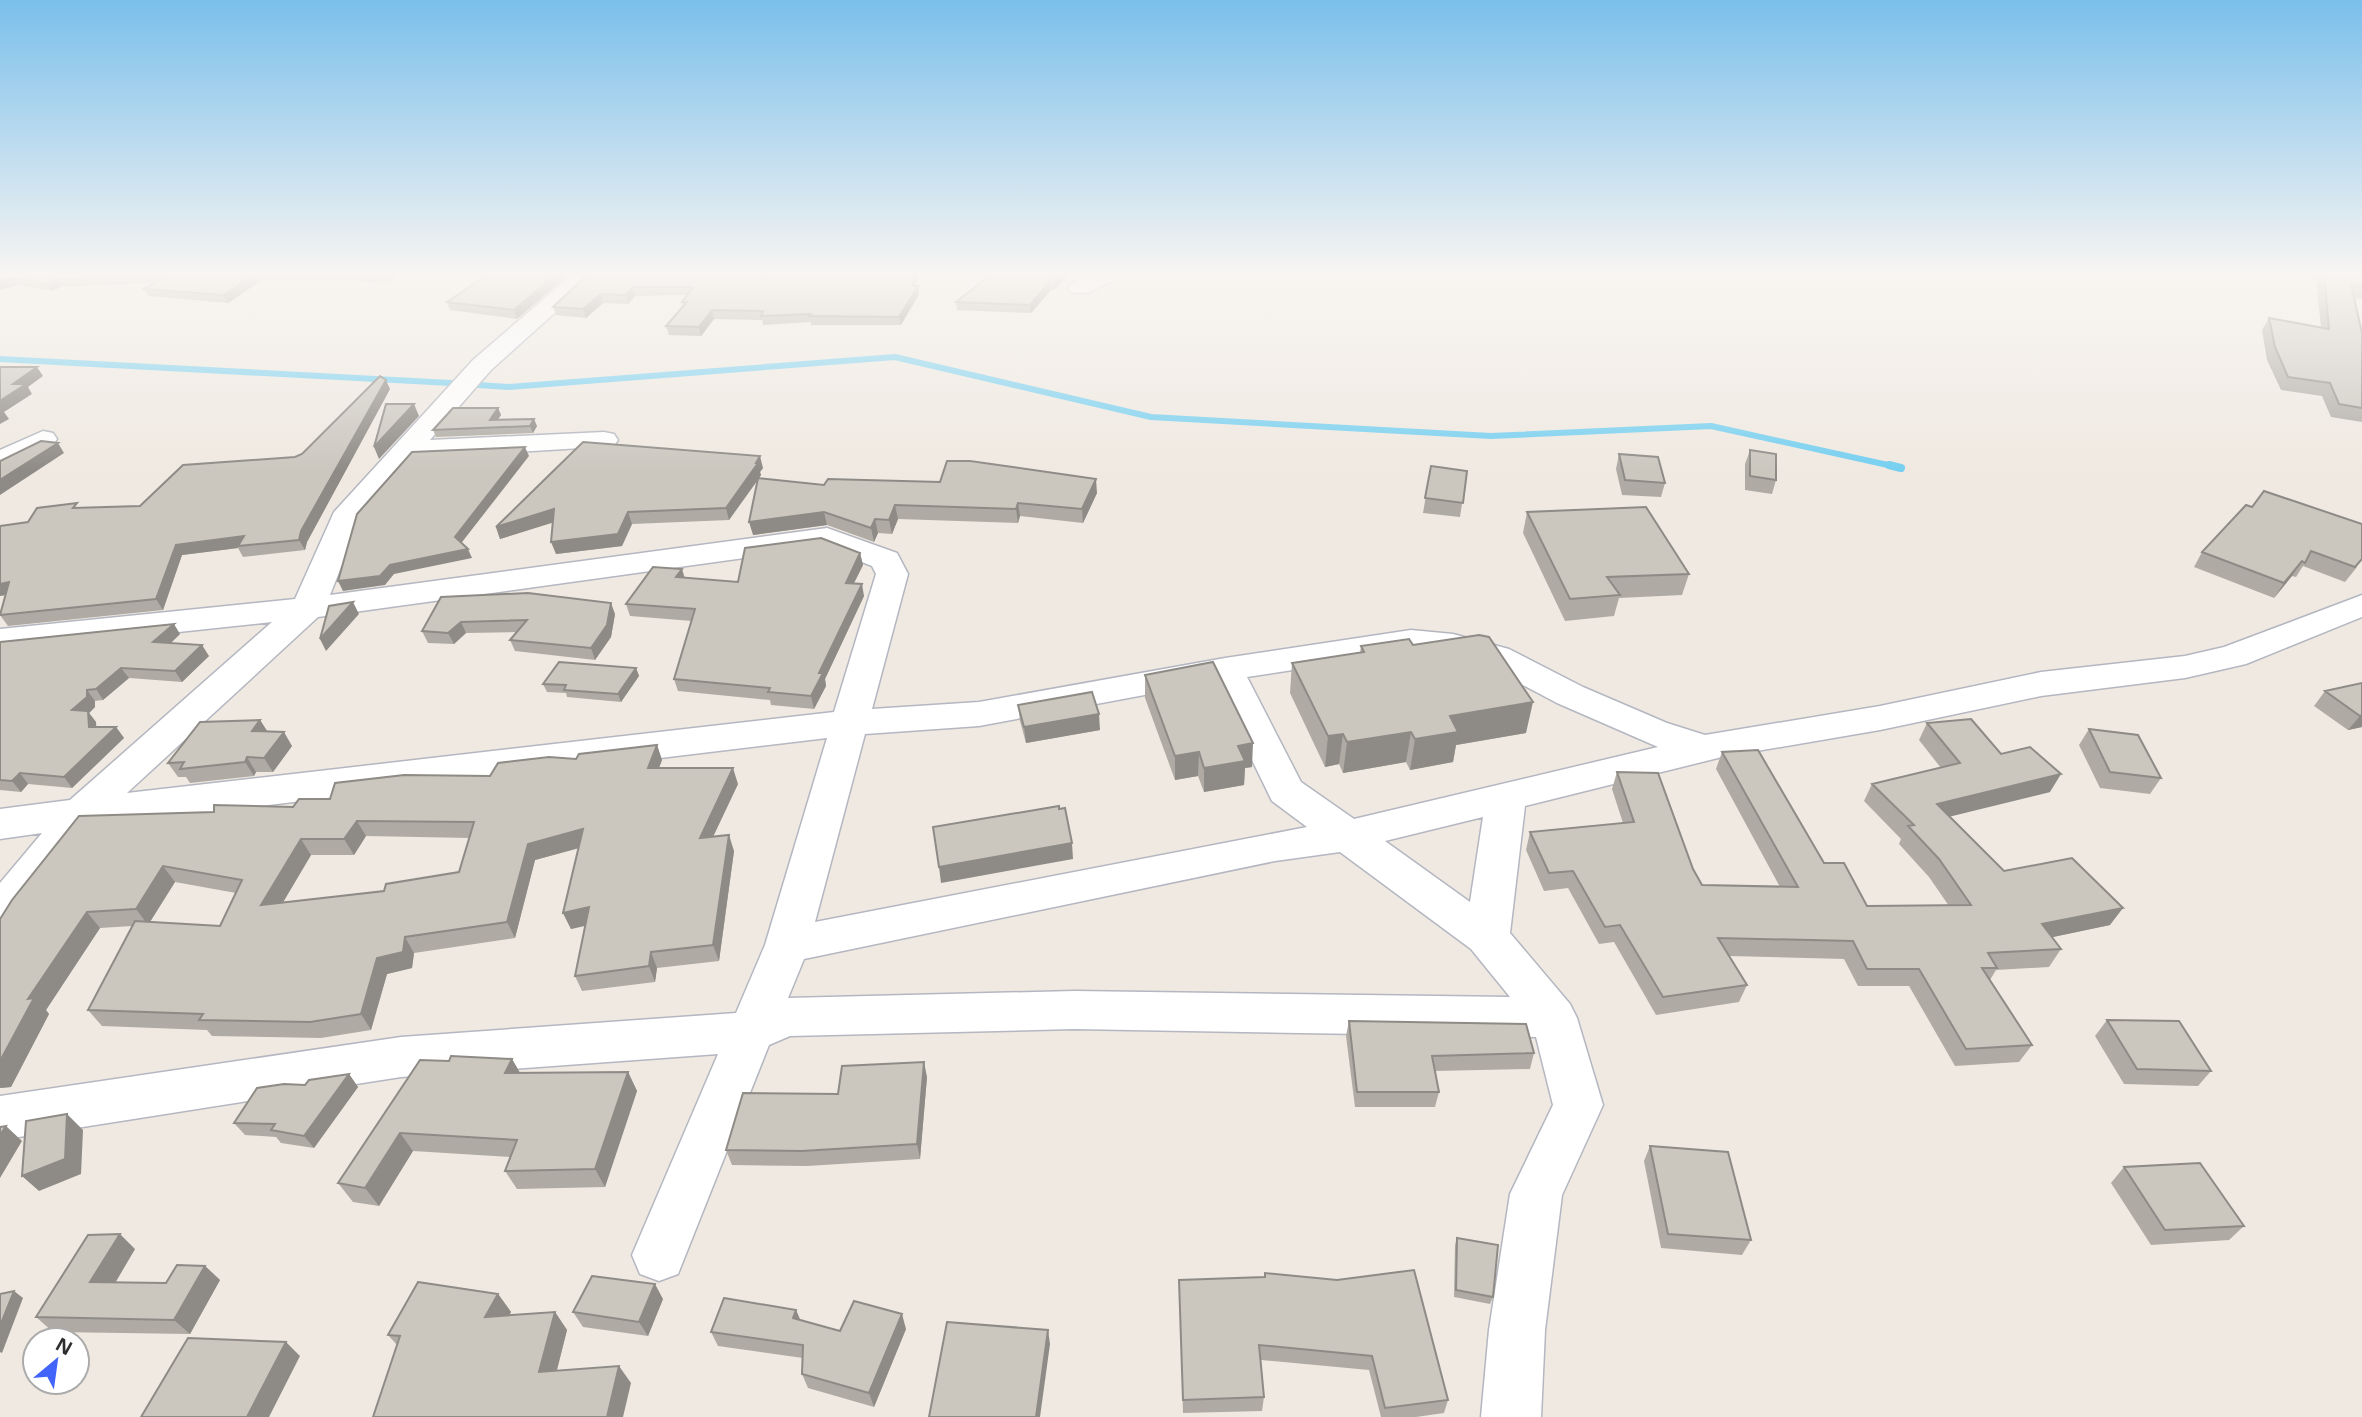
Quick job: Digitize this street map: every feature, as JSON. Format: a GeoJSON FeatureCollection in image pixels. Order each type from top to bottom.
{"type":"FeatureCollection","features":[{"type":"Feature","properties":{"kind":"street"},"geometry":{"type":"LineString","coordinates":[[0,913],[81,813],[308,608],[345,519],[482,365],[512,339]]}},
{"type":"Feature","properties":{"kind":"street"},"geometry":{"type":"LineString","coordinates":[[0,442],[43,439],[0,462]]}},
{"type":"Feature","properties":{"kind":"street"},"geometry":{"type":"LineString","coordinates":[[407,450],[604,440]]}},
{"type":"Feature","properties":{"kind":"street"},"geometry":{"type":"LineString","coordinates":[[0,640],[308,608],[827,537],[886,560],[892,573],[787,945],[659,1255]]}},
{"type":"Feature","properties":{"kind":"street"},"geometry":{"type":"LineString","coordinates":[[787,945],[1261,849],[1346,836],[1705,749],[1880,718],[2041,684],[2185,667],[2234,656],[2362,605]]}},
{"type":"Feature","properties":{"kind":"street"},"geometry":{"type":"LineString","coordinates":[[0,824],[850,723],[979,713],[1225,669],[1411,641],[1453,645],[1497,657],[1570,695],[1654,732],[1705,749]]}},
{"type":"Feature","properties":{"kind":"street"},"geometry":{"type":"LineString","coordinates":[[1225,669],[1286,791],[1487,937],[1554,1018],[1578,1105],[1536,1194],[1517,1330],[1511,1417]]}},
{"type":"Feature","properties":{"kind":"street"},"geometry":{"type":"LineString","coordinates":[[1487,937],[1506,796]]}},
{"type":"Feature","properties":{"kind":"street"},"geometry":{"type":"LineString","coordinates":[[0,1118],[401,1056],[751,1032],[786,1017],[997,1011],[1256,1010],[1554,1018]]}},
{"type":"Feature","properties":{"kind":"building"},"geometry":{"type":"Polygon","coordinates":[[[2273,339],[2362,339],[2362,408],[2339,404],[2330,383],[2288,377],[2273,339]]]}},
{"type":"Feature","properties":{"kind":"building"},"geometry":{"type":"Polygon","coordinates":[[[0,367],[37,367],[13,384],[26,384],[0,401],[0,367]]]}},
{"type":"Feature","properties":{"kind":"building"},"geometry":{"type":"Polygon","coordinates":[[[380,376],[386,380],[301,531],[299,540],[238,546],[244,536],[176,545],[156,599],[0,615],[9,582],[0,584],[0,526],[28,522],[37,508],[77,503],[73,508],[140,506],[183,465],[295,457],[302,454],[380,376]]]}},
{"type":"Feature","properties":{"kind":"building"},"geometry":{"type":"Polygon","coordinates":[[[386,404],[414,404],[374,447],[386,404]]]}},
{"type":"Feature","properties":{"kind":"building"},"geometry":{"type":"Polygon","coordinates":[[[453,408],[498,408],[490,420],[534,419],[530,426],[433,430],[453,408]]]}},
{"type":"Feature","properties":{"kind":"building"},"geometry":{"type":"Polygon","coordinates":[[[41,441],[58,443],[0,480],[0,461],[41,441]]]}},
{"type":"Feature","properties":{"kind":"building"},"geometry":{"type":"Polygon","coordinates":[[[583,442],[760,456],[758,463],[726,508],[628,512],[618,534],[551,542],[554,509],[496,527],[583,442]]]}},
{"type":"Feature","properties":{"kind":"building"},"geometry":{"type":"Polygon","coordinates":[[[525,447],[455,537],[468,549],[390,565],[380,576],[338,581],[357,514],[412,452],[525,447]]]}},
{"type":"Feature","properties":{"kind":"building"},"geometry":{"type":"Polygon","coordinates":[[[1750,450],[1776,454],[1776,480],[1750,476],[1750,450]]]}},
{"type":"Feature","properties":{"kind":"building"},"geometry":{"type":"Polygon","coordinates":[[[1619,454],[1658,457],[1665,483],[1625,480],[1619,454]]]}},
{"type":"Feature","properties":{"kind":"building"},"geometry":{"type":"Polygon","coordinates":[[[947,461],[970,461],[1096,479],[1082,509],[1018,503],[1016,509],[895,505],[889,520],[875,519],[871,528],[824,512],[749,522],[758,478],[824,485],[828,479],[940,482],[947,461]]]}},
{"type":"Feature","properties":{"kind":"building"},"geometry":{"type":"Polygon","coordinates":[[[1431,466],[1467,471],[1463,503],[1425,498],[1431,466]]]}},
{"type":"Feature","properties":{"kind":"building"},"geometry":{"type":"Polygon","coordinates":[[[2264,491],[2362,524],[2362,559],[2355,567],[2311,551],[2305,563],[2302,561],[2284,583],[2202,552],[2246,505],[2252,507],[2264,491]]]}},
{"type":"Feature","properties":{"kind":"building"},"geometry":{"type":"Polygon","coordinates":[[[1646,507],[1689,574],[1607,577],[1620,595],[1570,599],[1527,512],[1646,507]]]}},
{"type":"Feature","properties":{"kind":"building"},"geometry":{"type":"Polygon","coordinates":[[[821,538],[860,553],[846,583],[862,584],[819,673],[823,673],[811,696],[768,692],[770,688],[674,679],[695,609],[626,604],[653,567],[682,569],[676,577],[738,582],[745,548],[821,538]]]}},
{"type":"Feature","properties":{"kind":"building"},"geometry":{"type":"Polygon","coordinates":[[[528,593],[611,603],[607,625],[591,648],[510,640],[527,620],[461,622],[448,633],[422,631],[441,597],[528,593]]]}},
{"type":"Feature","properties":{"kind":"building"},"geometry":{"type":"Polygon","coordinates":[[[353,602],[320,639],[329,606],[353,602]]]}},
{"type":"Feature","properties":{"kind":"building"},"geometry":{"type":"Polygon","coordinates":[[[174,624],[153,642],[202,645],[175,671],[121,668],[96,689],[87,690],[87,697],[72,710],[88,711],[89,727],[116,727],[64,777],[20,773],[12,781],[0,780],[0,642],[174,624]]]}},
{"type":"Feature","properties":{"kind":"building"},"geometry":{"type":"Polygon","coordinates":[[[1479,635],[1489,637],[1533,702],[1450,716],[1458,732],[1415,739],[1411,732],[1347,742],[1343,734],[1328,736],[1292,663],[1364,652],[1361,646],[1409,639],[1413,645],[1479,635]]]}},
{"type":"Feature","properties":{"kind":"building"},"geometry":{"type":"Polygon","coordinates":[[[559,662],[636,668],[618,694],[564,690],[566,685],[543,684],[559,662]]]}},
{"type":"Feature","properties":{"kind":"building"},"geometry":{"type":"Polygon","coordinates":[[[1213,662],[1253,743],[1238,746],[1245,761],[1204,768],[1199,752],[1175,756],[1145,675],[1213,662]]]}},
{"type":"Feature","properties":{"kind":"building"},"geometry":{"type":"Polygon","coordinates":[[[2362,683],[2360,716],[2325,691],[2362,683]]]}},
{"type":"Feature","properties":{"kind":"building"},"geometry":{"type":"Polygon","coordinates":[[[1092,692],[1099,714],[1024,727],[1018,705],[1092,692]]]}},
{"type":"Feature","properties":{"kind":"building"},"geometry":{"type":"Polygon","coordinates":[[[1971,719],[2001,754],[2030,747],[2061,774],[1937,804],[2004,871],[2072,858],[2123,908],[2042,924],[2061,949],[1988,953],[1997,968],[1982,968],[2032,1045],[1966,1049],[1919,969],[1867,969],[1853,941],[1718,938],[1747,985],[1663,997],[1620,925],[1605,927],[1573,871],[1549,873],[1530,832],[1634,822],[1617,772],[1658,773],[1693,869],[1702,885],[1798,887],[1722,752],[1758,750],[1824,863],[1844,863],[1867,906],[1971,905],[1939,859],[1908,826],[1914,825],[1872,784],[1960,763],[1927,723],[1971,719]]]}},
{"type":"Feature","properties":{"kind":"building"},"geometry":{"type":"Polygon","coordinates":[[[260,720],[252,731],[284,732],[264,758],[247,757],[245,762],[180,769],[184,762],[168,763],[200,722],[260,720]]]}},
{"type":"Feature","properties":{"kind":"building"},"geometry":{"type":"Polygon","coordinates":[[[2089,729],[2138,735],[2161,778],[2110,772],[2089,729]]]}},
{"type":"Feature","properties":{"kind":"building"},"geometry":{"type":"Polygon","coordinates":[[[657,745],[648,768],[733,768],[700,838],[729,835],[713,945],[651,952],[649,966],[575,976],[589,907],[563,913],[583,829],[528,844],[507,922],[405,937],[403,952],[377,958],[361,1014],[310,1022],[199,1020],[203,1014],[88,1010],[135,921],[220,926],[242,880],[163,866],[136,909],[87,912],[28,999],[34,998],[0,1061],[0,919],[79,816],[214,812],[214,805],[293,807],[299,799],[330,799],[335,783],[404,775],[490,776],[498,763],[549,757],[576,759],[579,754],[657,745]],[[357,821],[344,839],[301,839],[261,905],[384,891],[386,884],[459,872],[474,822],[357,821]]]}},
{"type":"Feature","properties":{"kind":"building"},"geometry":{"type":"Polygon","coordinates":[[[1059,806],[1059,809],[1065,808],[1072,843],[939,867],[933,827],[1059,806]]]}},
{"type":"Feature","properties":{"kind":"building"},"geometry":{"type":"Polygon","coordinates":[[[2107,1020],[2179,1021],[2211,1071],[2137,1069],[2107,1020]]]}},
{"type":"Feature","properties":{"kind":"building"},"geometry":{"type":"Polygon","coordinates":[[[1349,1021],[1526,1024],[1534,1053],[1432,1056],[1439,1092],[1357,1092],[1349,1021]]]}},
{"type":"Feature","properties":{"kind":"building"},"geometry":{"type":"Polygon","coordinates":[[[451,1056],[512,1059],[505,1073],[628,1072],[595,1169],[505,1171],[517,1140],[400,1133],[365,1188],[338,1183],[420,1060],[449,1061],[451,1056]]]}},
{"type":"Feature","properties":{"kind":"building"},"geometry":{"type":"Polygon","coordinates":[[[924,1062],[917,1144],[802,1151],[726,1150],[743,1093],[838,1094],[842,1066],[924,1062]]]}},
{"type":"Feature","properties":{"kind":"building"},"geometry":{"type":"Polygon","coordinates":[[[349,1074],[304,1136],[271,1130],[275,1124],[234,1123],[257,1088],[284,1084],[305,1085],[309,1080],[349,1074]]]}},
{"type":"Feature","properties":{"kind":"building"},"geometry":{"type":"Polygon","coordinates":[[[67,1114],[65,1159],[22,1176],[26,1121],[67,1114]]]}},
{"type":"Feature","properties":{"kind":"building"},"geometry":{"type":"Polygon","coordinates":[[[1650,1146],[1728,1152],[1751,1240],[1668,1234],[1650,1146]]]}},
{"type":"Feature","properties":{"kind":"building"},"geometry":{"type":"Polygon","coordinates":[[[2200,1163],[2244,1226],[2165,1230],[2124,1167],[2200,1163]]]}},
{"type":"Feature","properties":{"kind":"building"},"geometry":{"type":"Polygon","coordinates":[[[120,1234],[90,1282],[166,1283],[177,1265],[205,1266],[174,1320],[36,1317],[88,1235],[120,1234]]]}},
{"type":"Feature","properties":{"kind":"building"},"geometry":{"type":"Polygon","coordinates":[[[1457,1238],[1498,1245],[1493,1297],[1456,1290],[1457,1238]]]}},
{"type":"Feature","properties":{"kind":"building"},"geometry":{"type":"Polygon","coordinates":[[[1414,1270],[1448,1400],[1385,1408],[1372,1356],[1259,1345],[1264,1397],[1183,1400],[1179,1280],[1265,1277],[1265,1273],[1337,1280],[1414,1270]]]}},
{"type":"Feature","properties":{"kind":"building"},"geometry":{"type":"Polygon","coordinates":[[[592,1276],[655,1284],[639,1322],[573,1312],[592,1276]]]}},
{"type":"Feature","properties":{"kind":"building"},"geometry":{"type":"Polygon","coordinates":[[[418,1282],[498,1294],[485,1317],[555,1312],[539,1372],[619,1366],[607,1417],[373,1417],[400,1336],[388,1335],[418,1282]]]}},
{"type":"Feature","properties":{"kind":"building"},"geometry":{"type":"Polygon","coordinates":[[[14,1291],[0,1326],[0,1294],[14,1291]]]}},
{"type":"Feature","properties":{"kind":"building"},"geometry":{"type":"Polygon","coordinates":[[[724,1298],[796,1310],[793,1318],[840,1331],[854,1301],[902,1314],[869,1393],[802,1374],[803,1345],[711,1332],[724,1298]]]}},
{"type":"Feature","properties":{"kind":"building"},"geometry":{"type":"Polygon","coordinates":[[[947,1322],[1048,1330],[1036,1417],[929,1417],[947,1322]]]}},
{"type":"Feature","properties":{"kind":"building"},"geometry":{"type":"Polygon","coordinates":[[[188,1338],[286,1342],[247,1417],[141,1417],[188,1338]]]}},
{"type":"Feature","properties":{"kind":"waterway"},"geometry":{"type":"LineString","coordinates":[[478,385],[509,387],[895,357],[1151,417],[1491,436],[1711,426],[1897,467]]}},
{"type":"Feature","properties":{"kind":"waterway"},"geometry":{"type":"LineString","coordinates":[[0,359],[451,383]]}},
{"type":"Feature","properties":{"kind":"waterway"},"geometry":{"type":"LineString","coordinates":[[1889,465],[1897,467]]}},
{"type":"Feature","properties":{"kind":"waterway"},"geometry":{"type":"LineString","coordinates":[[1897,467],[1901,468]]}}]}
